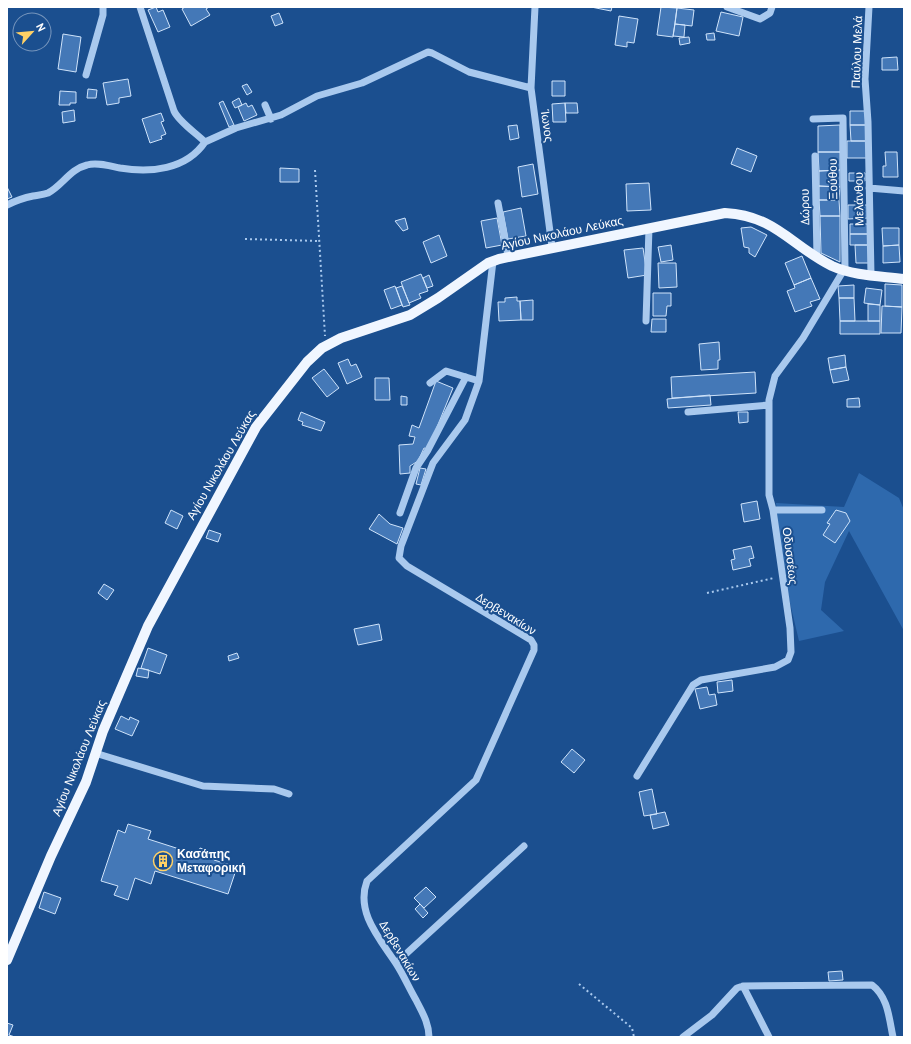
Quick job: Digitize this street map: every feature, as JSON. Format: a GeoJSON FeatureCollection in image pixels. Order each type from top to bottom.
{"type":"FeatureCollection","features":[{"type":"Feature","properties":{"kind":"main road","name":"Αγίου Νικολάου Λεύκας"},"geometry":{"type":"LineString","coordinates":[[7,960],[51,856],[86,782],[95,754],[132,661],[148,626],[250,436],[268,410],[307,362],[326,346],[342,338],[410,314],[493,261],[508,256],[725,213],[747,215],[770,225],[817,257],[844,270],[904,279]]}},
{"type":"Feature","properties":{"kind":"street"},"geometry":{"type":"LineString","coordinates":[[86,75],[103,15],[103,7]]}},
{"type":"Feature","properties":{"kind":"street"},"geometry":{"type":"LineString","coordinates":[[140,7],[174,111],[179,119],[205,142]]}},
{"type":"Feature","properties":{"kind":"street","name":"Ίωνος"},"geometry":{"type":"LineString","coordinates":[[535,7],[531,88],[552,247]]}},
{"type":"Feature","properties":{"kind":"street"},"geometry":{"type":"LineString","coordinates":[[727,7],[760,19],[770,13],[772,7]]}},
{"type":"Feature","properties":{"kind":"street","name":"Παύλου Μελά"},"geometry":{"type":"LineString","coordinates":[[868,122],[865,80],[869,7]]}},
{"type":"Feature","properties":{"kind":"street"},"geometry":{"type":"LineString","coordinates":[[7,205],[24,198],[48,193],[72,172],[86,165],[95,164],[139,171],[153,171],[181,162],[195,154],[205,142],[236,128],[271,119],[289,112],[313,98],[362,83],[428,52],[469,72],[531,88]]}},
{"type":"Feature","properties":{"kind":"street"},"geometry":{"type":"LineString","coordinates":[[265,105],[271,119]]}},
{"type":"Feature","properties":{"kind":"street","name":"Ξούθου"},"geometry":{"type":"LineString","coordinates":[[813,119],[844,118],[844,270]]}},
{"type":"Feature","properties":{"kind":"street","name":"Μελάνθου"},"geometry":{"type":"LineString","coordinates":[[868,122],[872,275]]}},
{"type":"Feature","properties":{"kind":"street","name":"Δώρου"},"geometry":{"type":"LineString","coordinates":[[815,156],[817,257]]}},
{"type":"Feature","properties":{"kind":"street"},"geometry":{"type":"LineString","coordinates":[[869,188],[904,191]]}},
{"type":"Feature","properties":{"kind":"street"},"geometry":{"type":"LineString","coordinates":[[498,203],[508,256]]}},
{"type":"Feature","properties":{"kind":"street"},"geometry":{"type":"LineString","coordinates":[[646,321],[648,228]]}},
{"type":"Feature","properties":{"kind":"street","name":"Δερβενακίων"},"geometry":{"type":"LineString","coordinates":[[429,1037],[428,1027],[423,1011],[396,963],[386,951],[369,920],[363,891],[367,881],[476,780],[534,650],[534,644],[530,640],[406,566],[399,558],[401,546],[433,463],[465,420],[479,381],[493,261]]}},
{"type":"Feature","properties":{"kind":"street","name":"Οδυσσέως"},"geometry":{"type":"LineString","coordinates":[[637,776],[693,685],[701,680],[775,667],[788,660],[791,652],[790,628],[781,577],[770,495],[769,405],[775,376],[803,338],[844,270]]}},
{"type":"Feature","properties":{"kind":"street"},"geometry":{"type":"LineString","coordinates":[[430,383],[446,371],[479,381]]}},
{"type":"Feature","properties":{"kind":"street"},"geometry":{"type":"LineString","coordinates":[[400,513],[416,468],[428,450],[466,377]]}},
{"type":"Feature","properties":{"kind":"street"},"geometry":{"type":"LineString","coordinates":[[688,412],[769,405]]}},
{"type":"Feature","properties":{"kind":"street"},"geometry":{"type":"LineString","coordinates":[[773,510],[822,510]]}},
{"type":"Feature","properties":{"kind":"street"},"geometry":{"type":"LineString","coordinates":[[95,754],[203,786],[274,789],[289,794]]}},
{"type":"Feature","properties":{"kind":"street"},"geometry":{"type":"LineString","coordinates":[[396,963],[524,846]]}},
{"type":"Feature","properties":{"kind":"street"},"geometry":{"type":"LineString","coordinates":[[683,1037],[712,1015],[737,988],[743,986],[872,984],[880,991],[885,1001],[894,1037]]}},
{"type":"Feature","properties":{"kind":"street"},"geometry":{"type":"LineString","coordinates":[[743,986],[769,1037]]}},
{"type":"Feature","properties":{"kind":"path"},"geometry":{"type":"LineString","coordinates":[[315,170],[326,346]]}},
{"type":"Feature","properties":{"kind":"path"},"geometry":{"type":"LineString","coordinates":[[245,239],[319,242]]}},
{"type":"Feature","properties":{"kind":"path"},"geometry":{"type":"LineString","coordinates":[[707,593],[781,577]]}},
{"type":"Feature","properties":{"kind":"path"},"geometry":{"type":"LineString","coordinates":[[579,984],[632,1028],[634,1037]]}},
{"type":"Feature","properties":{"kind":"shaded area"},"geometry":{"type":"Polygon","coordinates":[[[859,473],[899,498],[904,510],[904,631],[849,531],[825,582],[821,610],[844,631],[799,641],[782,569],[776,503],[844,507],[859,473]]]}},
{"type":"Feature","properties":{"kind":"building"},"geometry":{"type":"Polygon","coordinates":[[[156,7],[158,12],[163,10],[170,27],[158,32],[148,10],[156,7]]]}},
{"type":"Feature","properties":{"kind":"building"},"geometry":{"type":"Polygon","coordinates":[[[185,7],[209,7],[206,9],[210,15],[191,26],[182,9],[185,7]]]}},
{"type":"Feature","properties":{"kind":"building"},"geometry":{"type":"Polygon","coordinates":[[[591,7],[612,7],[611,11],[591,7]]]}},
{"type":"Feature","properties":{"kind":"building"},"geometry":{"type":"Polygon","coordinates":[[[661,7],[677,8],[673,37],[657,35],[661,7]]]}},
{"type":"Feature","properties":{"kind":"building"},"geometry":{"type":"Polygon","coordinates":[[[677,8],[694,10],[692,26],[675,24],[677,8]]]}},
{"type":"Feature","properties":{"kind":"building"},"geometry":{"type":"Polygon","coordinates":[[[721,12],[743,17],[739,36],[716,31],[721,12]]]}},
{"type":"Feature","properties":{"kind":"building"},"geometry":{"type":"Polygon","coordinates":[[[279,13],[283,23],[275,26],[271,16],[279,13]]]}},
{"type":"Feature","properties":{"kind":"building"},"geometry":{"type":"Polygon","coordinates":[[[619,16],[638,19],[634,43],[627,42],[627,47],[615,45],[619,16]]]}},
{"type":"Feature","properties":{"kind":"building"},"geometry":{"type":"Polygon","coordinates":[[[675,24],[685,25],[684,37],[673,36],[675,24]]]}},
{"type":"Feature","properties":{"kind":"building"},"geometry":{"type":"Polygon","coordinates":[[[714,33],[715,40],[707,40],[706,34],[714,33]]]}},
{"type":"Feature","properties":{"kind":"building"},"geometry":{"type":"Polygon","coordinates":[[[63,34],[81,37],[76,72],[58,69],[63,34]]]}},
{"type":"Feature","properties":{"kind":"building"},"geometry":{"type":"Polygon","coordinates":[[[689,37],[690,43],[680,45],[679,38],[689,37]]]}},
{"type":"Feature","properties":{"kind":"building"},"geometry":{"type":"Polygon","coordinates":[[[897,57],[898,70],[882,70],[882,58],[897,57]]]}},
{"type":"Feature","properties":{"kind":"building"},"geometry":{"type":"Polygon","coordinates":[[[128,79],[131,96],[119,98],[119,103],[107,105],[103,83],[128,79]]]}},
{"type":"Feature","properties":{"kind":"building"},"geometry":{"type":"Polygon","coordinates":[[[552,81],[565,81],[565,96],[552,96],[552,81]]]}},
{"type":"Feature","properties":{"kind":"building"},"geometry":{"type":"Polygon","coordinates":[[[247,84],[252,92],[247,95],[242,86],[247,84]]]}},
{"type":"Feature","properties":{"kind":"building"},"geometry":{"type":"Polygon","coordinates":[[[88,89],[97,90],[96,98],[87,98],[88,89]]]}},
{"type":"Feature","properties":{"kind":"building"},"geometry":{"type":"Polygon","coordinates":[[[60,91],[76,92],[76,103],[70,103],[70,105],[59,105],[60,91]]]}},
{"type":"Feature","properties":{"kind":"building"},"geometry":{"type":"Polygon","coordinates":[[[239,98],[242,105],[235,108],[232,102],[239,98]]]}},
{"type":"Feature","properties":{"kind":"building"},"geometry":{"type":"Polygon","coordinates":[[[223,101],[234,125],[229,127],[219,103],[223,101]]]}},
{"type":"Feature","properties":{"kind":"building"},"geometry":{"type":"Polygon","coordinates":[[[246,103],[248,107],[252,105],[257,115],[244,121],[238,107],[246,103]]]}},
{"type":"Feature","properties":{"kind":"building"},"geometry":{"type":"Polygon","coordinates":[[[565,103],[566,122],[553,122],[552,104],[565,103]]]}},
{"type":"Feature","properties":{"kind":"building"},"geometry":{"type":"Polygon","coordinates":[[[565,103],[577,103],[578,113],[566,113],[565,103]]]}},
{"type":"Feature","properties":{"kind":"building"},"geometry":{"type":"Polygon","coordinates":[[[74,110],[75,121],[63,123],[62,112],[74,110]]]}},
{"type":"Feature","properties":{"kind":"building"},"geometry":{"type":"Polygon","coordinates":[[[850,111],[867,111],[867,125],[850,125],[850,111]]]}},
{"type":"Feature","properties":{"kind":"building"},"geometry":{"type":"Polygon","coordinates":[[[161,113],[164,121],[161,122],[166,134],[161,136],[162,139],[150,143],[142,119],[161,113]]]}},
{"type":"Feature","properties":{"kind":"building"},"geometry":{"type":"Polygon","coordinates":[[[517,125],[519,138],[510,140],[508,126],[517,125]]]}},
{"type":"Feature","properties":{"kind":"building"},"geometry":{"type":"Polygon","coordinates":[[[840,125],[840,152],[818,152],[818,126],[840,125]]]}},
{"type":"Feature","properties":{"kind":"building"},"geometry":{"type":"Polygon","coordinates":[[[850,125],[867,125],[867,141],[851,141],[850,125]]]}},
{"type":"Feature","properties":{"kind":"building"},"geometry":{"type":"Polygon","coordinates":[[[847,141],[867,141],[867,158],[847,158],[847,141]]]}},
{"type":"Feature","properties":{"kind":"building"},"geometry":{"type":"Polygon","coordinates":[[[737,148],[757,156],[751,172],[731,164],[737,148]]]}},
{"type":"Feature","properties":{"kind":"building"},"geometry":{"type":"Polygon","coordinates":[[[818,152],[840,152],[840,170],[819,171],[818,152]]]}},
{"type":"Feature","properties":{"kind":"building"},"geometry":{"type":"Polygon","coordinates":[[[885,152],[897,152],[898,177],[883,177],[883,166],[886,166],[885,152]]]}},
{"type":"Feature","properties":{"kind":"building"},"geometry":{"type":"Polygon","coordinates":[[[533,164],[538,194],[522,197],[518,167],[533,164]]]}},
{"type":"Feature","properties":{"kind":"building"},"geometry":{"type":"Polygon","coordinates":[[[280,168],[299,169],[299,182],[280,182],[280,168]]]}},
{"type":"Feature","properties":{"kind":"building"},"geometry":{"type":"Polygon","coordinates":[[[840,170],[840,187],[819,186],[819,171],[840,170]]]}},
{"type":"Feature","properties":{"kind":"building"},"geometry":{"type":"Polygon","coordinates":[[[849,173],[865,173],[865,181],[849,181],[849,173]]]}},
{"type":"Feature","properties":{"kind":"building"},"geometry":{"type":"Polygon","coordinates":[[[649,183],[651,210],[627,211],[626,184],[649,183]]]}},
{"type":"Feature","properties":{"kind":"building"},"geometry":{"type":"Polygon","coordinates":[[[819,186],[840,187],[839,200],[819,200],[819,186]]]}},
{"type":"Feature","properties":{"kind":"building"},"geometry":{"type":"Polygon","coordinates":[[[7,187],[12,197],[7,199],[7,187]]]}},
{"type":"Feature","properties":{"kind":"building"},"geometry":{"type":"Polygon","coordinates":[[[819,200],[839,200],[840,216],[820,216],[819,200]]]}},
{"type":"Feature","properties":{"kind":"building"},"geometry":{"type":"Polygon","coordinates":[[[848,205],[868,205],[868,218],[848,219],[848,205]]]}},
{"type":"Feature","properties":{"kind":"building"},"geometry":{"type":"Polygon","coordinates":[[[521,208],[526,236],[508,239],[503,212],[521,208]]]}},
{"type":"Feature","properties":{"kind":"building"},"geometry":{"type":"Polygon","coordinates":[[[820,216],[840,216],[840,262],[821,253],[820,216]]]}},
{"type":"Feature","properties":{"kind":"building"},"geometry":{"type":"Polygon","coordinates":[[[405,218],[408,229],[403,231],[395,221],[405,218]]]}},
{"type":"Feature","properties":{"kind":"building"},"geometry":{"type":"Polygon","coordinates":[[[497,218],[502,245],[486,248],[481,221],[497,218]]]}},
{"type":"Feature","properties":{"kind":"building"},"geometry":{"type":"Polygon","coordinates":[[[850,224],[869,224],[870,234],[850,234],[850,224]]]}},
{"type":"Feature","properties":{"kind":"building"},"geometry":{"type":"Polygon","coordinates":[[[751,227],[767,235],[755,257],[749,253],[749,248],[744,247],[741,228],[751,227]]]}},
{"type":"Feature","properties":{"kind":"building"},"geometry":{"type":"Polygon","coordinates":[[[882,228],[899,228],[899,245],[883,246],[882,228]]]}},
{"type":"Feature","properties":{"kind":"building"},"geometry":{"type":"Polygon","coordinates":[[[850,234],[870,234],[870,245],[850,245],[850,234]]]}},
{"type":"Feature","properties":{"kind":"building"},"geometry":{"type":"Polygon","coordinates":[[[439,235],[447,256],[431,263],[423,242],[439,235]]]}},
{"type":"Feature","properties":{"kind":"building"},"geometry":{"type":"Polygon","coordinates":[[[671,245],[673,260],[661,262],[658,247],[671,245]]]}},
{"type":"Feature","properties":{"kind":"building"},"geometry":{"type":"Polygon","coordinates":[[[855,245],[868,245],[869,263],[856,263],[855,245]]]}},
{"type":"Feature","properties":{"kind":"building"},"geometry":{"type":"Polygon","coordinates":[[[899,245],[900,262],[883,263],[883,246],[899,245]]]}},
{"type":"Feature","properties":{"kind":"building"},"geometry":{"type":"Polygon","coordinates":[[[643,248],[647,275],[628,278],[624,250],[643,248]]]}},
{"type":"Feature","properties":{"kind":"building"},"geometry":{"type":"Polygon","coordinates":[[[802,256],[811,278],[794,285],[785,263],[802,256]]]}},
{"type":"Feature","properties":{"kind":"building"},"geometry":{"type":"Polygon","coordinates":[[[658,263],[676,263],[677,287],[659,288],[658,263]]]}},
{"type":"Feature","properties":{"kind":"building"},"geometry":{"type":"Polygon","coordinates":[[[421,274],[428,291],[419,294],[421,298],[409,303],[401,282],[421,274]]]}},
{"type":"Feature","properties":{"kind":"building"},"geometry":{"type":"Polygon","coordinates":[[[429,275],[433,286],[427,288],[423,278],[429,275]]]}},
{"type":"Feature","properties":{"kind":"building"},"geometry":{"type":"Polygon","coordinates":[[[811,278],[820,299],[810,302],[812,306],[795,312],[787,291],[795,288],[794,285],[811,278]]]}},
{"type":"Feature","properties":{"kind":"building"},"geometry":{"type":"Polygon","coordinates":[[[885,284],[902,285],[902,307],[885,306],[885,284]]]}},
{"type":"Feature","properties":{"kind":"building"},"geometry":{"type":"Polygon","coordinates":[[[854,285],[854,298],[839,298],[838,286],[854,285]]]}},
{"type":"Feature","properties":{"kind":"building"},"geometry":{"type":"Polygon","coordinates":[[[395,286],[402,305],[391,309],[384,290],[395,286]]]}},
{"type":"Feature","properties":{"kind":"building"},"geometry":{"type":"Polygon","coordinates":[[[402,286],[410,305],[403,307],[396,288],[402,286]]]}},
{"type":"Feature","properties":{"kind":"building"},"geometry":{"type":"Polygon","coordinates":[[[866,288],[882,290],[880,305],[864,303],[866,288]]]}},
{"type":"Feature","properties":{"kind":"building"},"geometry":{"type":"Polygon","coordinates":[[[653,293],[671,293],[671,306],[667,306],[666,316],[653,316],[653,293]]]}},
{"type":"Feature","properties":{"kind":"building"},"geometry":{"type":"Polygon","coordinates":[[[517,297],[517,301],[520,301],[521,320],[499,321],[498,302],[505,302],[505,298],[517,297]]]}},
{"type":"Feature","properties":{"kind":"building"},"geometry":{"type":"Polygon","coordinates":[[[839,298],[854,298],[855,321],[840,321],[839,298]]]}},
{"type":"Feature","properties":{"kind":"building"},"geometry":{"type":"Polygon","coordinates":[[[533,300],[533,320],[521,320],[520,301],[533,300]]]}},
{"type":"Feature","properties":{"kind":"building"},"geometry":{"type":"Polygon","coordinates":[[[868,304],[880,305],[880,321],[868,321],[868,304]]]}},
{"type":"Feature","properties":{"kind":"building"},"geometry":{"type":"Polygon","coordinates":[[[882,306],[902,307],[901,333],[881,333],[882,306]]]}},
{"type":"Feature","properties":{"kind":"building"},"geometry":{"type":"Polygon","coordinates":[[[652,319],[666,319],[666,332],[651,332],[652,319]]]}},
{"type":"Feature","properties":{"kind":"building"},"geometry":{"type":"Polygon","coordinates":[[[840,321],[880,321],[880,334],[840,334],[840,321]]]}},
{"type":"Feature","properties":{"kind":"building"},"geometry":{"type":"Polygon","coordinates":[[[719,342],[720,360],[718,360],[718,369],[701,370],[699,344],[719,342]]]}},
{"type":"Feature","properties":{"kind":"building"},"geometry":{"type":"Polygon","coordinates":[[[845,355],[846,367],[830,370],[828,358],[845,355]]]}},
{"type":"Feature","properties":{"kind":"building"},"geometry":{"type":"Polygon","coordinates":[[[348,359],[351,366],[356,364],[362,377],[347,384],[338,363],[348,359]]]}},
{"type":"Feature","properties":{"kind":"building"},"geometry":{"type":"Polygon","coordinates":[[[846,367],[849,380],[833,383],[830,370],[846,367]]]}},
{"type":"Feature","properties":{"kind":"building"},"geometry":{"type":"Polygon","coordinates":[[[324,369],[339,388],[327,397],[312,378],[324,369]]]}},
{"type":"Feature","properties":{"kind":"building"},"geometry":{"type":"Polygon","coordinates":[[[755,372],[756,393],[672,398],[671,377],[755,372]]]}},
{"type":"Feature","properties":{"kind":"building"},"geometry":{"type":"Polygon","coordinates":[[[375,378],[389,378],[390,400],[375,400],[375,378]]]}},
{"type":"Feature","properties":{"kind":"building"},"geometry":{"type":"Polygon","coordinates":[[[436,381],[453,388],[428,449],[424,448],[418,461],[410,466],[410,473],[400,474],[399,445],[413,444],[415,437],[409,436],[412,425],[419,428],[436,381]]]}},
{"type":"Feature","properties":{"kind":"building"},"geometry":{"type":"Polygon","coordinates":[[[710,395],[711,405],[668,408],[667,399],[710,395]]]}},
{"type":"Feature","properties":{"kind":"building"},"geometry":{"type":"Polygon","coordinates":[[[401,396],[407,397],[407,405],[401,405],[401,396]]]}},
{"type":"Feature","properties":{"kind":"building"},"geometry":{"type":"Polygon","coordinates":[[[859,398],[860,407],[847,407],[847,399],[859,398]]]}},
{"type":"Feature","properties":{"kind":"building"},"geometry":{"type":"Polygon","coordinates":[[[301,412],[325,422],[321,431],[302,425],[303,422],[298,420],[301,412]]]}},
{"type":"Feature","properties":{"kind":"building"},"geometry":{"type":"Polygon","coordinates":[[[738,412],[748,412],[748,422],[739,423],[738,412]]]}},
{"type":"Feature","properties":{"kind":"building"},"geometry":{"type":"Polygon","coordinates":[[[420,468],[426,469],[421,485],[416,484],[420,468]]]}},
{"type":"Feature","properties":{"kind":"building"},"geometry":{"type":"Polygon","coordinates":[[[757,501],[760,519],[744,522],[741,504],[757,501]]]}},
{"type":"Feature","properties":{"kind":"building"},"geometry":{"type":"Polygon","coordinates":[[[171,510],[183,516],[177,529],[165,523],[171,510]]]}},
{"type":"Feature","properties":{"kind":"building"},"geometry":{"type":"Polygon","coordinates":[[[836,510],[846,513],[850,521],[835,543],[823,535],[830,524],[827,523],[836,510]]]}},
{"type":"Feature","properties":{"kind":"building"},"geometry":{"type":"Polygon","coordinates":[[[379,514],[390,524],[403,528],[397,544],[369,529],[379,514]]]}},
{"type":"Feature","properties":{"kind":"building"},"geometry":{"type":"Polygon","coordinates":[[[209,530],[221,534],[218,542],[206,538],[209,530]]]}},
{"type":"Feature","properties":{"kind":"building"},"geometry":{"type":"Polygon","coordinates":[[[751,546],[754,558],[749,559],[751,566],[733,570],[731,560],[735,559],[733,550],[751,546]]]}},
{"type":"Feature","properties":{"kind":"building"},"geometry":{"type":"Polygon","coordinates":[[[104,584],[114,590],[107,600],[98,593],[104,584]]]}},
{"type":"Feature","properties":{"kind":"building"},"geometry":{"type":"Polygon","coordinates":[[[379,624],[382,640],[358,645],[354,629],[379,624]]]}},
{"type":"Feature","properties":{"kind":"building"},"geometry":{"type":"Polygon","coordinates":[[[148,648],[167,655],[160,674],[141,668],[148,648]]]}},
{"type":"Feature","properties":{"kind":"building"},"geometry":{"type":"Polygon","coordinates":[[[237,653],[239,658],[229,661],[228,656],[237,653]]]}},
{"type":"Feature","properties":{"kind":"building"},"geometry":{"type":"Polygon","coordinates":[[[138,668],[149,670],[148,678],[136,676],[138,668]]]}},
{"type":"Feature","properties":{"kind":"building"},"geometry":{"type":"Polygon","coordinates":[[[732,680],[733,691],[718,693],[717,682],[732,680]]]}},
{"type":"Feature","properties":{"kind":"building"},"geometry":{"type":"Polygon","coordinates":[[[707,687],[709,695],[715,694],[717,705],[700,709],[695,689],[707,687]]]}},
{"type":"Feature","properties":{"kind":"building"},"geometry":{"type":"Polygon","coordinates":[[[121,716],[129,720],[130,717],[139,721],[132,736],[115,729],[121,716]]]}},
{"type":"Feature","properties":{"kind":"building"},"geometry":{"type":"Polygon","coordinates":[[[572,749],[585,760],[574,773],[561,762],[572,749]]]}},
{"type":"Feature","properties":{"kind":"building"},"geometry":{"type":"Polygon","coordinates":[[[652,789],[657,814],[644,816],[639,792],[652,789]]]}},
{"type":"Feature","properties":{"kind":"building"},"geometry":{"type":"Polygon","coordinates":[[[665,812],[669,825],[653,829],[650,815],[665,812]]]}},
{"type":"Feature","properties":{"kind":"building","name":"Κασάπης Μεταφορική"},"geometry":{"type":"Polygon","coordinates":[[[128,824],[151,831],[148,839],[198,855],[200,848],[216,853],[214,860],[237,867],[228,894],[155,871],[151,884],[135,878],[128,900],[114,895],[118,886],[101,881],[118,830],[125,833],[128,824]]]}},
{"type":"Feature","properties":{"kind":"building"},"geometry":{"type":"Polygon","coordinates":[[[426,887],[436,897],[424,908],[414,898],[426,887]]]}},
{"type":"Feature","properties":{"kind":"building"},"geometry":{"type":"Polygon","coordinates":[[[44,892],[61,898],[55,914],[39,908],[44,892]]]}},
{"type":"Feature","properties":{"kind":"building"},"geometry":{"type":"Polygon","coordinates":[[[420,904],[428,913],[423,918],[415,909],[420,904]]]}},
{"type":"Feature","properties":{"kind":"building"},"geometry":{"type":"Polygon","coordinates":[[[842,971],[843,980],[829,981],[828,972],[842,971]]]}},
{"type":"Feature","properties":{"kind":"building"},"geometry":{"type":"Polygon","coordinates":[[[7,1023],[13,1025],[9,1035],[15,1037],[7,1037],[7,1023]]]}},
{"type":"Feature","properties":{"kind":"place","name":"Κασάπης Μεταφορική"},"geometry":{"type":"Point","coordinates":[163,861]}}]}
